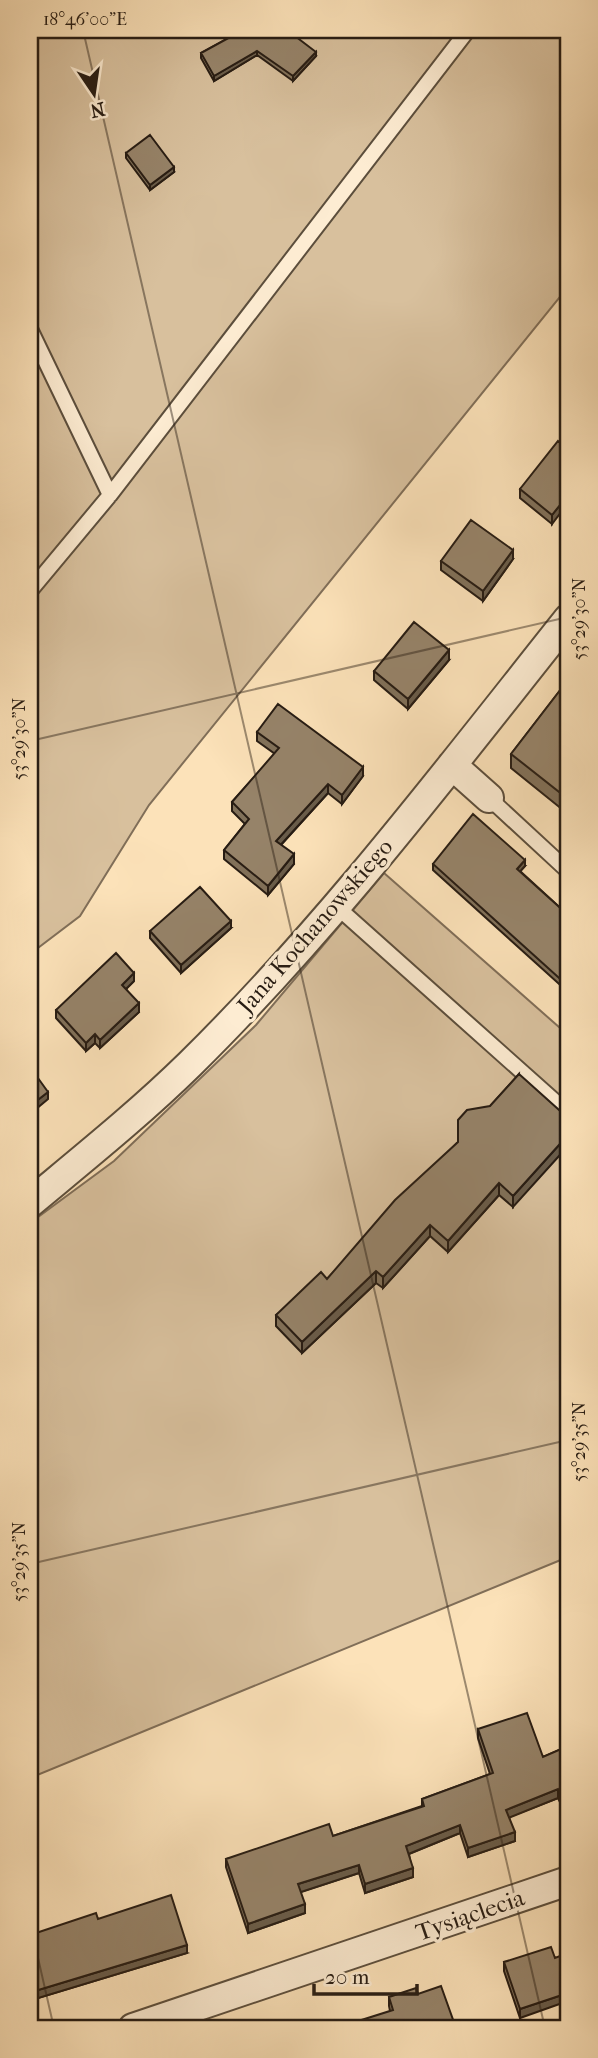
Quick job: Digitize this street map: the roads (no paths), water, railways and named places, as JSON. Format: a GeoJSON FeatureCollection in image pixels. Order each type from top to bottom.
{"type":"FeatureCollection","features":[{"type":"Feature","properties":{"kind":"street","name":"Jana Kochanowskiego"},"geometry":{"type":"LineString","coordinates":[[30,1203],[189,1065],[267,985],[452,765],[568,619]]}},
{"type":"Feature","properties":{"kind":"street"},"geometry":{"type":"LineString","coordinates":[[452,765],[489,798]]}},
{"type":"Feature","properties":{"kind":"street","name":"Tysiąclecia"},"geometry":{"type":"LineString","coordinates":[[133,2028],[568,1881]]}},
{"type":"Feature","properties":{"kind":"lane"},"geometry":{"type":"LineString","coordinates":[[30,591],[110,495],[468,30]]}},
{"type":"Feature","properties":{"kind":"lane"},"geometry":{"type":"LineString","coordinates":[[30,329],[110,495]]}},
{"type":"Feature","properties":{"kind":"lane"},"geometry":{"type":"LineString","coordinates":[[489,798],[566,865]]}},
{"type":"Feature","properties":{"kind":"lane"},"geometry":{"type":"LineString","coordinates":[[336,906],[568,1113]]}}]}
